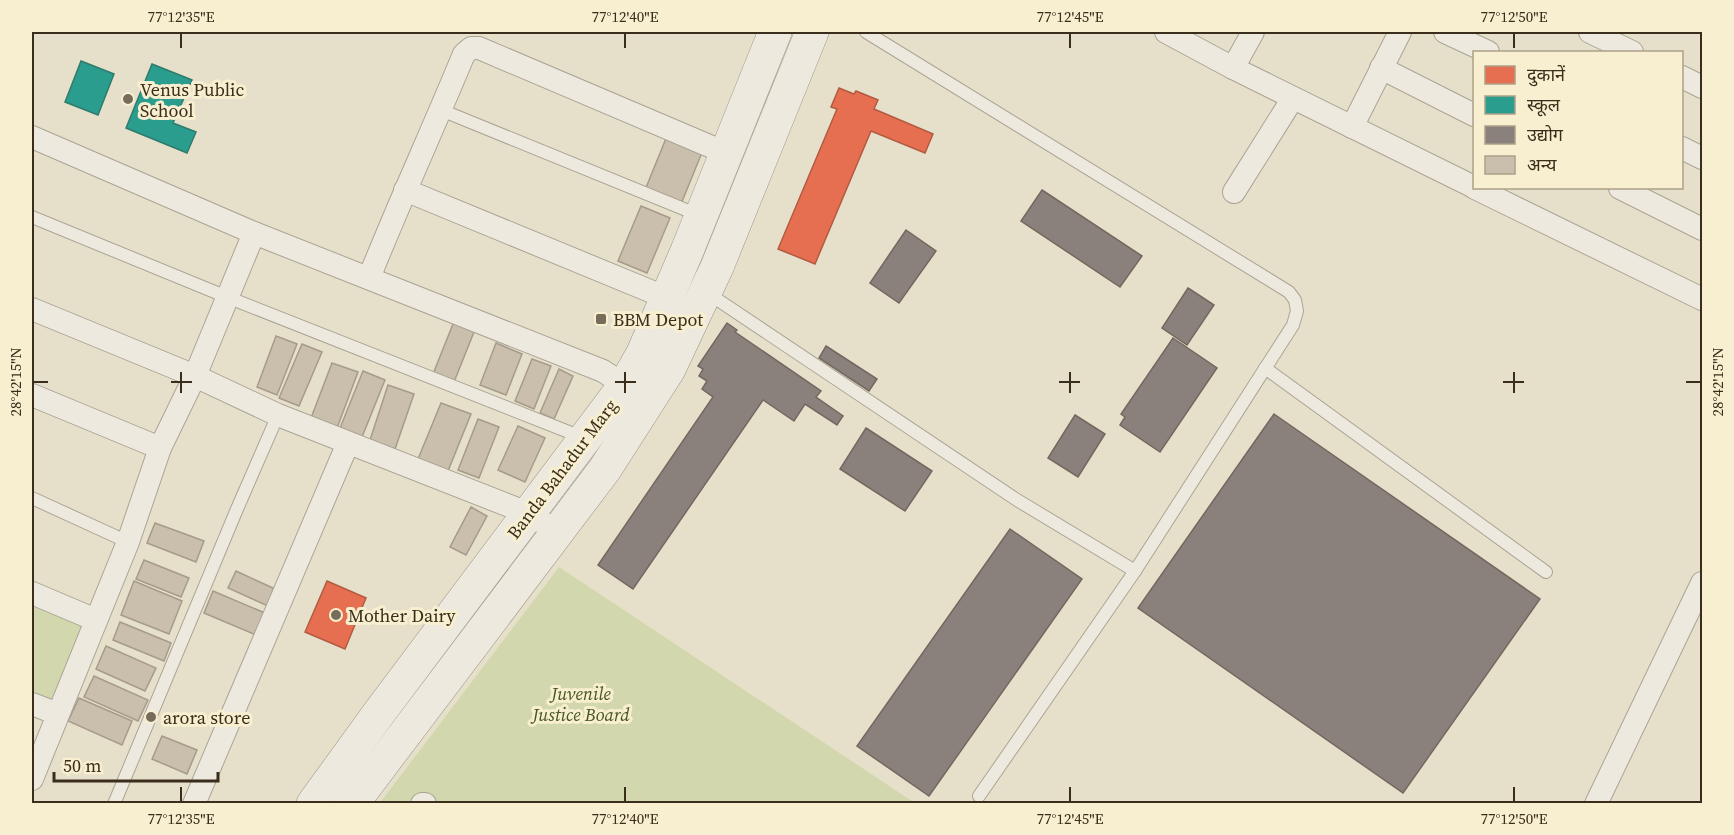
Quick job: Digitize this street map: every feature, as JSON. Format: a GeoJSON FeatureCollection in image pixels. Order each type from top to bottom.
{"type":"FeatureCollection","features":[{"type":"Feature","properties":{"kind":"street","name":"Banda Bahadur Marg"},"geometry":{"type":"LineString","coordinates":[[313,804],[585,438],[669,369],[691,278],[701,216],[776,32]]}},
{"type":"Feature","properties":{"kind":"street","name":"Banda Bahadur Marg"},"geometry":{"type":"LineString","coordinates":[[691,278],[812,32]]}},
{"type":"Feature","properties":{"kind":"street"},"geometry":{"type":"LineString","coordinates":[[1166,32],[1233,68],[1473,186]]}},
{"type":"Feature","properties":{"kind":"street"},"geometry":{"type":"LineString","coordinates":[[1233,68],[1253,32]]}},
{"type":"Feature","properties":{"kind":"street"},"geometry":{"type":"LineString","coordinates":[[1352,127],[1400,32]]}},
{"type":"Feature","properties":{"kind":"street"},"geometry":{"type":"LineString","coordinates":[[1445,32],[1486,51]]}},
{"type":"Feature","properties":{"kind":"street"},"geometry":{"type":"LineString","coordinates":[[1590,32],[1630,51]]}},
{"type":"Feature","properties":{"kind":"street"},"geometry":{"type":"LineString","coordinates":[[369,278],[464,54],[471,48],[479,48],[726,153]]}},
{"type":"Feature","properties":{"kind":"street"},"geometry":{"type":"LineString","coordinates":[[1382,68],[1473,114]]}},
{"type":"Feature","properties":{"kind":"street"},"geometry":{"type":"LineString","coordinates":[[1683,78],[1702,87]]}},
{"type":"Feature","properties":{"kind":"street"},"geometry":{"type":"LineString","coordinates":[[1234,192],[1293,98]]}},
{"type":"Feature","properties":{"kind":"street"},"geometry":{"type":"LineString","coordinates":[[32,137],[254,233],[603,371],[636,394]]}},
{"type":"Feature","properties":{"kind":"street"},"geometry":{"type":"LineString","coordinates":[[1683,148],[1702,158]]}},
{"type":"Feature","properties":{"kind":"street"},"geometry":{"type":"LineString","coordinates":[[1479,189],[1702,299]]}},
{"type":"Feature","properties":{"kind":"street"},"geometry":{"type":"LineString","coordinates":[[1622,189],[1702,229]]}},
{"type":"Feature","properties":{"kind":"street"},"geometry":{"type":"LineString","coordinates":[[405,190],[691,278]]}},
{"type":"Feature","properties":{"kind":"street"},"geometry":{"type":"LineString","coordinates":[[32,778],[128,542],[160,448],[195,376],[254,233]]}},
{"type":"Feature","properties":{"kind":"street"},"geometry":{"type":"LineString","coordinates":[[32,309],[195,376],[278,415],[530,513],[557,532]]}},
{"type":"Feature","properties":{"kind":"street","name":"Banda Bahadur Marg"},"geometry":{"type":"LineString","coordinates":[[352,804],[605,469],[636,394]]}},
{"type":"Feature","properties":{"kind":"street"},"geometry":{"type":"LineString","coordinates":[[32,395],[160,448]]}},
{"type":"Feature","properties":{"kind":"street"},"geometry":{"type":"LineString","coordinates":[[194,804],[348,443]]}},
{"type":"Feature","properties":{"kind":"street"},"geometry":{"type":"LineString","coordinates":[[1596,804],[1702,583]]}},
{"type":"Feature","properties":{"kind":"street"},"geometry":{"type":"LineString","coordinates":[[32,593],[96,620]]}},
{"type":"Feature","properties":{"kind":"street"},"geometry":{"type":"LineString","coordinates":[[32,704],[58,714]]}},
{"type":"Feature","properties":{"kind":"lane"},"geometry":{"type":"LineString","coordinates":[[867,32],[1289,292],[1295,300],[1297,311],[1293,324],[1135,571],[979,796]]}},
{"type":"Feature","properties":{"kind":"lane"},"geometry":{"type":"LineString","coordinates":[[441,111],[701,216]]}},
{"type":"Feature","properties":{"kind":"lane"},"geometry":{"type":"LineString","coordinates":[[32,217],[227,297],[585,438]]}},
{"type":"Feature","properties":{"kind":"lane"},"geometry":{"type":"LineString","coordinates":[[691,278],[1017,500],[1135,571]]}},
{"type":"Feature","properties":{"kind":"lane"},"geometry":{"type":"LineString","coordinates":[[1265,368],[1546,572]]}},
{"type":"Feature","properties":{"kind":"lane"},"geometry":{"type":"LineString","coordinates":[[114,804],[278,415]]}},
{"type":"Feature","properties":{"kind":"lane"},"geometry":{"type":"LineString","coordinates":[[32,498],[128,542]]}},
{"type":"Feature","properties":{"kind":"green space","name":"Juvenile Justice Board"},"geometry":{"type":"Polygon","coordinates":[[[559,567],[915,803],[379,804],[559,567]]]}},
{"type":"Feature","properties":{"kind":"green space"},"geometry":{"type":"Polygon","coordinates":[[[32,591],[96,620],[62,704],[32,693],[32,591]]]}},
{"type":"Feature","properties":{"kind":"building: दुकानें"},"geometry":{"type":"Polygon","coordinates":[[[839,88],[854,94],[856,91],[878,100],[874,109],[933,134],[925,153],[871,131],[815,264],[778,249],[837,109],[831,107],[839,88]]]}},
{"type":"Feature","properties":{"kind":"building: दुकानें","name":"Mother Dairy"},"geometry":{"type":"Polygon","coordinates":[[[327,581],[366,598],[345,649],[305,632],[327,581]]]}},
{"type":"Feature","properties":{"kind":"building: स्कूल"},"geometry":{"type":"Polygon","coordinates":[[[81,61],[114,74],[98,115],[65,102],[81,61]]]}},
{"type":"Feature","properties":{"kind":"building: स्कूल"},"geometry":{"type":"Polygon","coordinates":[[[152,64],[192,80],[173,123],[196,132],[187,153],[126,128],[152,64]]]}},
{"type":"Feature","properties":{"kind":"building: उद्योग"},"geometry":{"type":"Polygon","coordinates":[[[1042,190],[1142,256],[1120,287],[1021,221],[1042,190]]]}},
{"type":"Feature","properties":{"kind":"building: उद्योग"},"geometry":{"type":"Polygon","coordinates":[[[906,230],[936,251],[899,303],[870,283],[906,230]]]}},
{"type":"Feature","properties":{"kind":"building: उद्योग"},"geometry":{"type":"Polygon","coordinates":[[[1188,288],[1214,305],[1187,345],[1162,328],[1188,288]]]}},
{"type":"Feature","properties":{"kind":"building: उद्योग"},"geometry":{"type":"Polygon","coordinates":[[[727,323],[737,330],[735,332],[821,391],[816,397],[843,416],[837,425],[805,404],[794,421],[763,400],[633,589],[598,565],[713,397],[702,389],[707,381],[699,376],[703,369],[698,366],[727,323]]]}},
{"type":"Feature","properties":{"kind":"building: उद्योग"},"geometry":{"type":"Polygon","coordinates":[[[1173,338],[1217,368],[1160,452],[1120,425],[1125,417],[1121,414],[1173,338]]]}},
{"type":"Feature","properties":{"kind":"building: उद्योग"},"geometry":{"type":"Polygon","coordinates":[[[826,346],[877,379],[869,391],[819,358],[826,346]]]}},
{"type":"Feature","properties":{"kind":"building: उद्योग"},"geometry":{"type":"Polygon","coordinates":[[[1274,414],[1540,599],[1403,793],[1138,608],[1274,414]]]}},
{"type":"Feature","properties":{"kind":"building: उद्योग"},"geometry":{"type":"Polygon","coordinates":[[[1075,415],[1105,434],[1078,477],[1048,458],[1075,415]]]}},
{"type":"Feature","properties":{"kind":"building: उद्योग"},"geometry":{"type":"Polygon","coordinates":[[[866,428],[932,471],[905,511],[840,469],[866,428]]]}},
{"type":"Feature","properties":{"kind":"building: उद्योग"},"geometry":{"type":"Polygon","coordinates":[[[1010,529],[1082,579],[929,796],[857,746],[1010,529]]]}},
{"type":"Feature","properties":{"kind":"building: अन्य"},"geometry":{"type":"Polygon","coordinates":[[[667,136],[703,150],[681,204],[645,190],[667,136]]]}},
{"type":"Feature","properties":{"kind":"building: अन्य"},"geometry":{"type":"Polygon","coordinates":[[[641,206],[670,218],[647,273],[618,261],[641,206]]]}},
{"type":"Feature","properties":{"kind":"building: अन्य"},"geometry":{"type":"Polygon","coordinates":[[[455,319],[476,327],[454,382],[433,374],[455,319]]]}},
{"type":"Feature","properties":{"kind":"building: अन्य"},"geometry":{"type":"Polygon","coordinates":[[[276,336],[297,344],[277,395],[257,387],[276,336]]]}},
{"type":"Feature","properties":{"kind":"building: अन्य"},"geometry":{"type":"Polygon","coordinates":[[[496,343],[522,354],[506,395],[480,385],[496,343]]]}},
{"type":"Feature","properties":{"kind":"building: अन्य"},"geometry":{"type":"Polygon","coordinates":[[[302,344],[322,352],[299,406],[279,398],[302,344]]]}},
{"type":"Feature","properties":{"kind":"building: अन्य"},"geometry":{"type":"Polygon","coordinates":[[[532,359],[551,366],[534,409],[515,401],[532,359]]]}},
{"type":"Feature","properties":{"kind":"building: अन्य"},"geometry":{"type":"Polygon","coordinates":[[[332,363],[358,372],[337,428],[311,418],[332,363]]]}},
{"type":"Feature","properties":{"kind":"building: अन्य"},"geometry":{"type":"Polygon","coordinates":[[[559,369],[573,376],[554,419],[540,413],[559,369]]]}},
{"type":"Feature","properties":{"kind":"building: अन्य"},"geometry":{"type":"Polygon","coordinates":[[[363,371],[385,380],[362,437],[340,428],[363,371]]]}},
{"type":"Feature","properties":{"kind":"building: अन्य"},"geometry":{"type":"Polygon","coordinates":[[[388,385],[414,394],[395,449],[370,440],[388,385]]]}},
{"type":"Feature","properties":{"kind":"building: अन्य"},"geometry":{"type":"Polygon","coordinates":[[[441,403],[471,414],[448,471],[418,459],[441,403]]]}},
{"type":"Feature","properties":{"kind":"building: अन्य"},"geometry":{"type":"Polygon","coordinates":[[[478,419],[499,427],[479,478],[458,470],[478,419]]]}},
{"type":"Feature","properties":{"kind":"building: अन्य"},"geometry":{"type":"Polygon","coordinates":[[[518,426],[545,438],[525,482],[498,470],[518,426]]]}},
{"type":"Feature","properties":{"kind":"building: अन्य"},"geometry":{"type":"Polygon","coordinates":[[[471,507],[487,516],[466,555],[450,547],[471,507]]]}},
{"type":"Feature","properties":{"kind":"building: अन्य"},"geometry":{"type":"Polygon","coordinates":[[[155,523],[204,541],[196,562],[147,543],[155,523]]]}},
{"type":"Feature","properties":{"kind":"building: अन्य"},"geometry":{"type":"Polygon","coordinates":[[[144,560],[189,578],[181,597],[136,579],[144,560]]]}},
{"type":"Feature","properties":{"kind":"building: अन्य"},"geometry":{"type":"Polygon","coordinates":[[[236,571],[275,589],[268,606],[228,588],[236,571]]]}},
{"type":"Feature","properties":{"kind":"building: अन्य"},"geometry":{"type":"Polygon","coordinates":[[[134,581],[182,601],[169,634],[121,615],[134,581]]]}},
{"type":"Feature","properties":{"kind":"building: अन्य"},"geometry":{"type":"Polygon","coordinates":[[[213,591],[265,613],[256,635],[204,613],[213,591]]]}},
{"type":"Feature","properties":{"kind":"building: अन्य"},"geometry":{"type":"Polygon","coordinates":[[[120,622],[171,643],[164,661],[113,640],[120,622]]]}},
{"type":"Feature","properties":{"kind":"building: अन्य"},"geometry":{"type":"Polygon","coordinates":[[[106,646],[156,668],[145,691],[96,669],[106,646]]]}},
{"type":"Feature","properties":{"kind":"building: अन्य"},"geometry":{"type":"Polygon","coordinates":[[[94,676],[148,700],[138,721],[84,697],[94,676]]]}},
{"type":"Feature","properties":{"kind":"building: अन्य"},"geometry":{"type":"Polygon","coordinates":[[[79,698],[132,721],[122,745],[68,721],[79,698]]]}},
{"type":"Feature","properties":{"kind":"building: अन्य"},"geometry":{"type":"Polygon","coordinates":[[[162,736],[197,750],[187,774],[152,759],[162,736]]]}},
{"type":"Feature","properties":{"kind":"place","name":"Venus Public School"},"geometry":{"type":"Point","coordinates":[128,99]}},
{"type":"Feature","properties":{"kind":"place","name":"BBM Depot"},"geometry":{"type":"Point","coordinates":[601,319]}},
{"type":"Feature","properties":{"kind":"place","name":"Mother Dairy"},"geometry":{"type":"Point","coordinates":[336,615]}},
{"type":"Feature","properties":{"kind":"place","name":"arora store"},"geometry":{"type":"Point","coordinates":[151,717]}}]}
